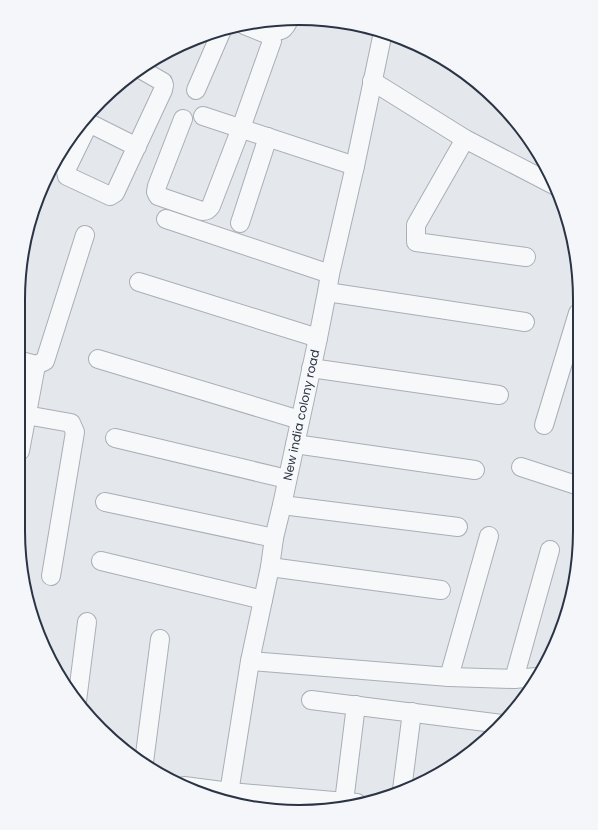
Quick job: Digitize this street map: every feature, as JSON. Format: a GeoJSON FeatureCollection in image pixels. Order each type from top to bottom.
{"type":"FeatureCollection","features":[{"type":"Feature","properties":{"kind":"street"},"geometry":{"type":"LineString","coordinates":[[269,27],[277,31],[281,30],[285,26]]}},
{"type":"Feature","properties":{"kind":"street"},"geometry":{"type":"LineString","coordinates":[[183,119],[156,186],[156,192],[158,196],[206,211],[211,206],[272,41],[269,35],[253,29]]}},
{"type":"Feature","properties":{"kind":"street"},"geometry":{"type":"LineString","coordinates":[[196,90],[219,37]]}},
{"type":"Feature","properties":{"kind":"street","name":"New india colony road"},"geometry":{"type":"LineString","coordinates":[[229,796],[250,661],[270,567],[274,538],[382,38]]}},
{"type":"Feature","properties":{"kind":"street"},"geometry":{"type":"LineString","coordinates":[[137,147],[93,125],[88,125],[71,147],[66,171],[67,176],[110,196],[115,193],[137,147],[163,90],[163,82],[145,72]]}},
{"type":"Feature","properties":{"kind":"street"},"geometry":{"type":"LineString","coordinates":[[372,81],[465,139],[546,179]]}},
{"type":"Feature","properties":{"kind":"street"},"geometry":{"type":"LineString","coordinates":[[203,116],[355,166]]}},
{"type":"Feature","properties":{"kind":"street"},"geometry":{"type":"LineString","coordinates":[[240,223],[268,138]]}},
{"type":"Feature","properties":{"kind":"street"},"geometry":{"type":"LineString","coordinates":[[465,139],[416,225],[416,242],[526,257]]}},
{"type":"Feature","properties":{"kind":"street"},"geometry":{"type":"LineString","coordinates":[[166,219],[330,274]]}},
{"type":"Feature","properties":{"kind":"street"},"geometry":{"type":"LineString","coordinates":[[25,421],[29,363],[45,361],[85,236]]}},
{"type":"Feature","properties":{"kind":"street"},"geometry":{"type":"LineString","coordinates":[[139,282],[318,338]]}},
{"type":"Feature","properties":{"kind":"street"},"geometry":{"type":"LineString","coordinates":[[327,292],[525,322]]}},
{"type":"Feature","properties":{"kind":"street"},"geometry":{"type":"LineString","coordinates":[[544,425],[573,330]]}},
{"type":"Feature","properties":{"kind":"street"},"geometry":{"type":"LineString","coordinates":[[98,359],[300,420]]}},
{"type":"Feature","properties":{"kind":"street"},"geometry":{"type":"LineString","coordinates":[[311,368],[499,395]]}},
{"type":"Feature","properties":{"kind":"street"},"geometry":{"type":"LineString","coordinates":[[26,415],[71,423],[75,432],[51,576]]}},
{"type":"Feature","properties":{"kind":"street"},"geometry":{"type":"LineString","coordinates":[[115,438],[287,479]]}},
{"type":"Feature","properties":{"kind":"street"},"geometry":{"type":"LineString","coordinates":[[295,444],[475,470]]}},
{"type":"Feature","properties":{"kind":"street"},"geometry":{"type":"LineString","coordinates":[[521,468],[573,484]]}},
{"type":"Feature","properties":{"kind":"street"},"geometry":{"type":"LineString","coordinates":[[105,502],[274,538]]}},
{"type":"Feature","properties":{"kind":"street"},"geometry":{"type":"LineString","coordinates":[[282,505],[458,527]]}},
{"type":"Feature","properties":{"kind":"street"},"geometry":{"type":"LineString","coordinates":[[449,677],[489,536]]}},
{"type":"Feature","properties":{"kind":"street"},"geometry":{"type":"LineString","coordinates":[[514,679],[550,550]]}},
{"type":"Feature","properties":{"kind":"street"},"geometry":{"type":"LineString","coordinates":[[101,562],[263,600]]}},
{"type":"Feature","properties":{"kind":"street"},"geometry":{"type":"LineString","coordinates":[[270,567],[441,590]]}},
{"type":"Feature","properties":{"kind":"street"},"geometry":{"type":"LineString","coordinates":[[78,693],[87,622]]}},
{"type":"Feature","properties":{"kind":"street"},"geometry":{"type":"LineString","coordinates":[[145,757],[160,639]]}},
{"type":"Feature","properties":{"kind":"street"},"geometry":{"type":"LineString","coordinates":[[250,661],[449,677],[514,679],[530,678]]}},
{"type":"Feature","properties":{"kind":"street"},"geometry":{"type":"LineString","coordinates":[[311,700],[495,723]]}},
{"type":"Feature","properties":{"kind":"street"},"geometry":{"type":"LineString","coordinates":[[350,800],[356,705]]}},
{"type":"Feature","properties":{"kind":"street"},"geometry":{"type":"LineString","coordinates":[[403,784],[412,712]]}},
{"type":"Feature","properties":{"kind":"street"},"geometry":{"type":"LineString","coordinates":[[229,796],[339,802]]}}]}
